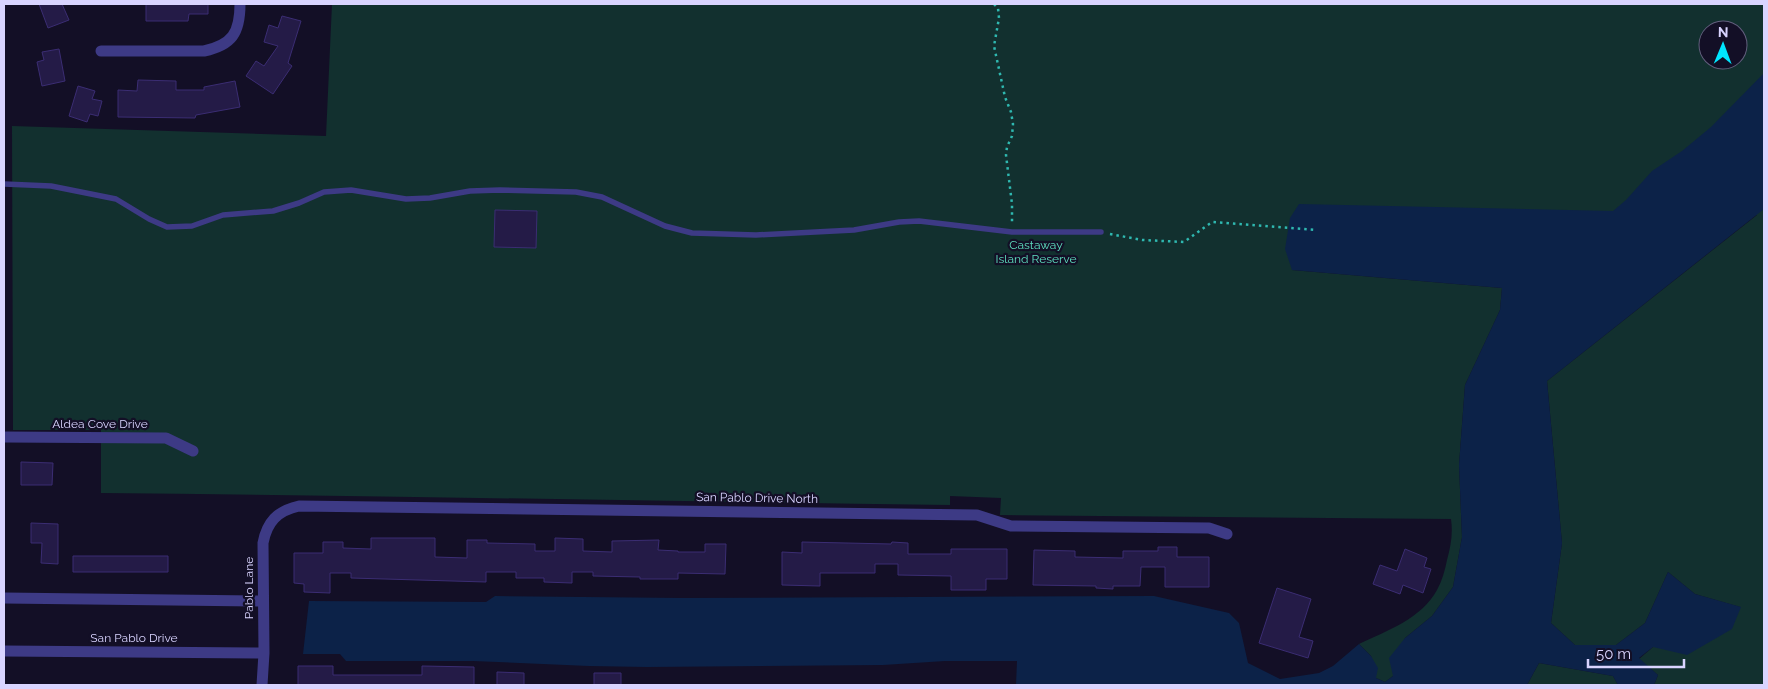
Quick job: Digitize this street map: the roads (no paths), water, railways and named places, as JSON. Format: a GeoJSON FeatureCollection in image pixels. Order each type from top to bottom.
{"type":"FeatureCollection","features":[{"type":"Feature","properties":{"kind":"street"},"geometry":{"type":"LineString","coordinates":[[100,51],[204,51],[218,48],[229,42],[238,28],[240,4]]}},
{"type":"Feature","properties":{"kind":"street","name":"Aldea Cove Drive"},"geometry":{"type":"LineString","coordinates":[[4,437],[166,438],[193,451]]}},
{"type":"Feature","properties":{"kind":"street","name":"San Pablo Drive North"},"geometry":{"type":"LineString","coordinates":[[284,511],[299,506],[312,506],[977,515],[1011,526],[1209,528],[1227,534]]}},
{"type":"Feature","properties":{"kind":"street","name":"Pablo Lane"},"geometry":{"type":"LineString","coordinates":[[262,679],[264,653],[263,543],[265,530],[272,520],[284,511]]}},
{"type":"Feature","properties":{"kind":"street"},"geometry":{"type":"LineString","coordinates":[[4,598],[263,602]]}},
{"type":"Feature","properties":{"kind":"street","name":"San Pablo Drive"},"geometry":{"type":"LineString","coordinates":[[4,651],[264,653]]}},
{"type":"Feature","properties":{"kind":"lane"},"geometry":{"type":"LineString","coordinates":[[4,184],[51,186],[116,198],[149,219],[167,227],[192,226],[223,215],[273,211],[324,192],[352,190],[406,199],[430,198],[470,191],[500,190],[576,192],[602,197],[665,226],[692,234],[756,235],[854,230],[899,222],[919,221],[1012,232],[1101,232]]}},
{"type":"Feature","properties":{"kind":"water"},"geometry":{"type":"Polygon","coordinates":[[[1764,73],[1764,209],[1547,381],[1562,543],[1551,623],[1575,645],[1616,645],[1645,623],[1668,572],[1695,594],[1741,607],[1732,629],[1687,655],[1653,647],[1639,658],[1658,675],[1654,685],[1618,685],[1613,676],[1539,663],[1527,685],[1016,685],[1017,661],[945,661],[883,665],[647,667],[473,661],[346,661],[340,654],[303,654],[309,601],[486,602],[495,596],[681,598],[1154,596],[1229,613],[1239,623],[1248,663],[1280,679],[1319,673],[1333,666],[1359,644],[1371,656],[1378,668],[1376,678],[1385,682],[1393,676],[1389,658],[1405,638],[1432,616],[1453,587],[1462,537],[1459,465],[1465,385],[1500,310],[1502,288],[1292,270],[1285,249],[1290,218],[1299,204],[1613,211],[1626,200],[1652,171],[1682,151],[1711,127],[1764,73]]]}},
{"type":"Feature","properties":{"kind":"park label","name":"Castaway Island Reserve"},"geometry":{"type":"Point","coordinates":[1036,252]}}]}
